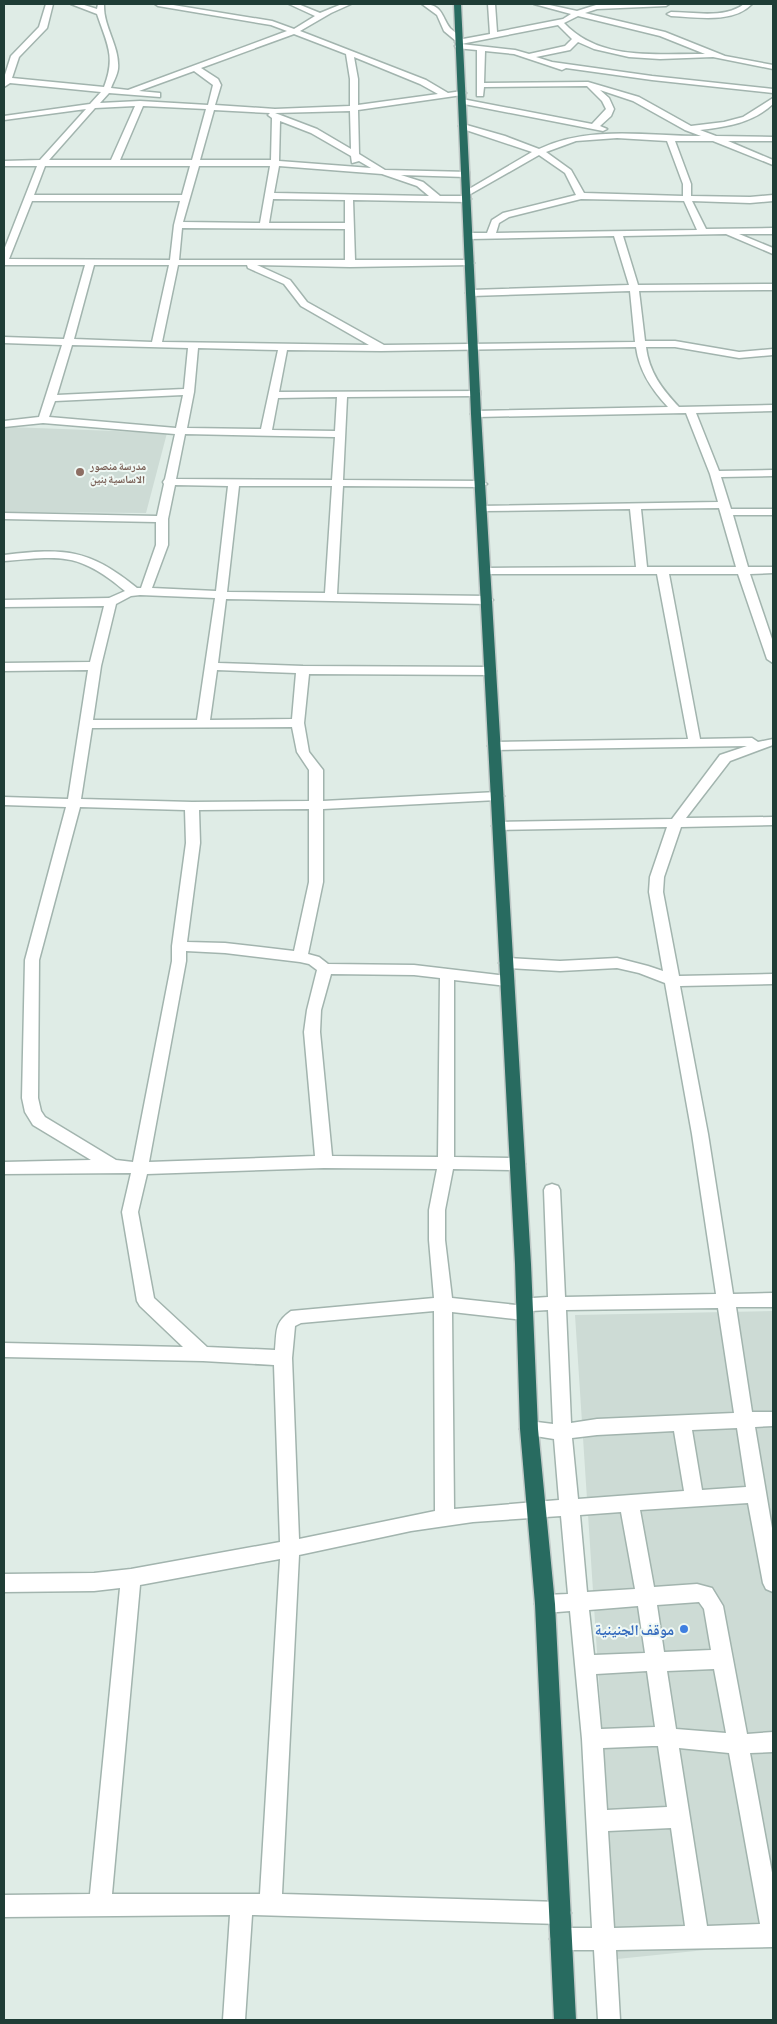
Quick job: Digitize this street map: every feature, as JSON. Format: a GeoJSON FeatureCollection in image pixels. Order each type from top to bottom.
{"type":"FeatureCollection","features":[{"type":"Feature","properties":{"kind":"highway"},"geometry":{"type":"LineString","coordinates":[[457,4],[476,414],[482,484],[529,1429],[545,1604],[565,2020]]}},
{"type":"Feature","properties":{"kind":"street"},"geometry":{"type":"LineString","coordinates":[[49,4],[43,28],[15,56],[5,82],[128,92],[257,110],[312,111],[353,109],[446,95],[462,97],[480,105],[654,138]]}},
{"type":"Feature","properties":{"kind":"street"},"geometry":{"type":"LineString","coordinates":[[75,4],[100,14]]}},
{"type":"Feature","properties":{"kind":"street"},"geometry":{"type":"LineString","coordinates":[[101,4],[100,14],[114,52],[114,71],[106,90],[42,163],[4,261],[174,264],[469,263]]}},
{"type":"Feature","properties":{"kind":"street"},"geometry":{"type":"LineString","coordinates":[[158,4],[262,21],[295,31],[423,82],[446,95]]}},
{"type":"Feature","properties":{"kind":"street"},"geometry":{"type":"LineString","coordinates":[[292,4],[321,16]]}},
{"type":"Feature","properties":{"kind":"street"},"geometry":{"type":"LineString","coordinates":[[128,92],[295,31],[321,16],[348,4]]}},
{"type":"Feature","properties":{"kind":"street"},"geometry":{"type":"LineString","coordinates":[[425,4],[440,14],[447,29],[459,42],[481,48],[515,52],[554,64],[773,91]]}},
{"type":"Feature","properties":{"kind":"street"},"geometry":{"type":"LineString","coordinates":[[491,4],[494,34]]}},
{"type":"Feature","properties":{"kind":"street"},"geometry":{"type":"LineString","coordinates":[[537,4],[576,14],[666,31],[719,57]]}},
{"type":"Feature","properties":{"kind":"street"},"geometry":{"type":"LineString","coordinates":[[459,42],[559,22],[596,7],[627,4],[666,4],[671,14],[661,46],[652,58],[634,75]]}},
{"type":"Feature","properties":{"kind":"street"},"geometry":{"type":"LineString","coordinates":[[671,14],[729,13],[742,9],[748,4]]}},
{"type":"Feature","properties":{"kind":"street"},"geometry":{"type":"LineString","coordinates":[[691,6],[696,14]]}},
{"type":"Feature","properties":{"kind":"street"},"geometry":{"type":"LineString","coordinates":[[559,22],[577,39],[622,54],[652,58],[719,57],[773,67]]}},
{"type":"Feature","properties":{"kind":"street"},"geometry":{"type":"LineString","coordinates":[[530,56],[563,50],[577,39]]}},
{"type":"Feature","properties":{"kind":"street"},"geometry":{"type":"LineString","coordinates":[[480,105],[481,48]]}},
{"type":"Feature","properties":{"kind":"street"},"geometry":{"type":"LineString","coordinates":[[350,53],[354,79],[353,109],[356,170]]}},
{"type":"Feature","properties":{"kind":"street"},"geometry":{"type":"LineString","coordinates":[[554,64],[588,84],[602,95],[609,107],[608,114],[594,128]]}},
{"type":"Feature","properties":{"kind":"street"},"geometry":{"type":"LineString","coordinates":[[156,345],[174,264],[178,225],[184,198],[217,85],[215,81],[194,68]]}},
{"type":"Feature","properties":{"kind":"street"},"geometry":{"type":"LineString","coordinates":[[480,86],[588,84],[636,99],[690,129],[773,163]]}},
{"type":"Feature","properties":{"kind":"street"},"geometry":{"type":"LineString","coordinates":[[670,138],[677,133],[690,129],[720,125],[748,117],[766,108],[773,100]]}},
{"type":"Feature","properties":{"kind":"street"},"geometry":{"type":"LineString","coordinates":[[4,118],[91,106],[140,103],[212,103]]}},
{"type":"Feature","properties":{"kind":"street"},"geometry":{"type":"LineString","coordinates":[[115,162],[140,103]]}},
{"type":"Feature","properties":{"kind":"street"},"geometry":{"type":"LineString","coordinates":[[257,110],[314,130],[383,172],[420,184],[438,199]]}},
{"type":"Feature","properties":{"kind":"street"},"geometry":{"type":"LineString","coordinates":[[264,226],[268,196],[276,163],[276,117]]}},
{"type":"Feature","properties":{"kind":"street"},"geometry":{"type":"LineString","coordinates":[[463,126],[508,140],[540,154],[565,169],[581,196]]}},
{"type":"Feature","properties":{"kind":"street"},"geometry":{"type":"LineString","coordinates":[[268,196],[438,199],[467,197],[499,173],[566,142],[592,136],[773,139]]}},
{"type":"Feature","properties":{"kind":"street"},"geometry":{"type":"LineString","coordinates":[[670,138],[687,184],[687,198],[702,231]]}},
{"type":"Feature","properties":{"kind":"street"},"geometry":{"type":"LineString","coordinates":[[4,163],[276,163],[383,172],[466,174]]}},
{"type":"Feature","properties":{"kind":"street"},"geometry":{"type":"LineString","coordinates":[[491,236],[495,222],[506,215],[581,196],[750,200],[773,198]]}},
{"type":"Feature","properties":{"kind":"street"},"geometry":{"type":"LineString","coordinates":[[30,198],[184,198]]}},
{"type":"Feature","properties":{"kind":"street"},"geometry":{"type":"LineString","coordinates":[[349,198],[350,264]]}},
{"type":"Feature","properties":{"kind":"street"},"geometry":{"type":"LineString","coordinates":[[178,225],[350,226]]}},
{"type":"Feature","properties":{"kind":"street"},"geometry":{"type":"LineString","coordinates":[[4,226],[17,227]]}},
{"type":"Feature","properties":{"kind":"street"},"geometry":{"type":"LineString","coordinates":[[724,231],[773,251]]}},
{"type":"Feature","properties":{"kind":"street"},"geometry":{"type":"LineString","coordinates":[[468,236],[773,231]]}},
{"type":"Feature","properties":{"kind":"street"},"geometry":{"type":"LineString","coordinates":[[618,233],[634,288],[643,365],[660,394],[676,410]]}},
{"type":"Feature","properties":{"kind":"street"},"geometry":{"type":"LineString","coordinates":[[43,420],[68,342],[90,263]]}},
{"type":"Feature","properties":{"kind":"street"},"geometry":{"type":"LineString","coordinates":[[246,264],[286,282],[304,304],[381,348]]}},
{"type":"Feature","properties":{"kind":"street"},"geometry":{"type":"LineString","coordinates":[[471,293],[634,288],[773,288]]}},
{"type":"Feature","properties":{"kind":"street"},"geometry":{"type":"LineString","coordinates":[[4,340],[193,346],[381,348],[675,344],[738,354],[773,352]]}},
{"type":"Feature","properties":{"kind":"street"},"geometry":{"type":"LineString","coordinates":[[139,591],[159,557],[162,545],[162,519],[168,482],[189,392],[193,346]]}},
{"type":"Feature","properties":{"kind":"street"},"geometry":{"type":"LineString","coordinates":[[266,432],[283,347]]}},
{"type":"Feature","properties":{"kind":"street"},"geometry":{"type":"LineString","coordinates":[[51,398],[189,392]]}},
{"type":"Feature","properties":{"kind":"street"},"geometry":{"type":"LineString","coordinates":[[273,395],[342,396],[476,393]]}},
{"type":"Feature","properties":{"kind":"street"},"geometry":{"type":"LineString","coordinates":[[331,598],[342,396]]}},
{"type":"Feature","properties":{"kind":"street"},"geometry":{"type":"LineString","coordinates":[[476,414],[773,408]]}},
{"type":"Feature","properties":{"kind":"street"},"geometry":{"type":"LineString","coordinates":[[690,410],[715,474],[743,570],[773,659]]}},
{"type":"Feature","properties":{"kind":"street"},"geometry":{"type":"LineString","coordinates":[[4,424],[43,420],[180,431],[340,434]]}},
{"type":"Feature","properties":{"kind":"street"},"geometry":{"type":"LineString","coordinates":[[715,474],[773,472]]}},
{"type":"Feature","properties":{"kind":"street"},"geometry":{"type":"LineString","coordinates":[[168,482],[482,484]]}},
{"type":"Feature","properties":{"kind":"street"},"geometry":{"type":"LineString","coordinates":[[203,724],[212,666],[234,483]]}},
{"type":"Feature","properties":{"kind":"street"},"geometry":{"type":"LineString","coordinates":[[635,506],[642,570]]}},
{"type":"Feature","properties":{"kind":"street"},"geometry":{"type":"LineString","coordinates":[[483,508],[635,506],[726,508],[773,512]]}},
{"type":"Feature","properties":{"kind":"street"},"geometry":{"type":"LineString","coordinates":[[4,516],[162,519]]}},
{"type":"Feature","properties":{"kind":"street"},"geometry":{"type":"LineString","coordinates":[[4,558],[71,555],[83,558],[139,591]]}},
{"type":"Feature","properties":{"kind":"street"},"geometry":{"type":"LineString","coordinates":[[662,570],[695,744]]}},
{"type":"Feature","properties":{"kind":"street"},"geometry":{"type":"LineString","coordinates":[[486,571],[773,570]]}},
{"type":"Feature","properties":{"kind":"street"},"geometry":{"type":"LineString","coordinates":[[4,603],[111,602],[139,591],[331,598],[487,600]]}},
{"type":"Feature","properties":{"kind":"street"},"geometry":{"type":"LineString","coordinates":[[111,602],[95,666],[88,724],[74,803],[32,960],[30,1098],[33,1112],[39,1121],[113,1166]]}},
{"type":"Feature","properties":{"kind":"street"},"geometry":{"type":"LineString","coordinates":[[4,667],[95,666]]}},
{"type":"Feature","properties":{"kind":"street"},"geometry":{"type":"LineString","coordinates":[[212,666],[303,670],[490,671]]}},
{"type":"Feature","properties":{"kind":"street"},"geometry":{"type":"LineString","coordinates":[[300,957],[316,882],[316,770],[303,752],[298,724],[303,670]]}},
{"type":"Feature","properties":{"kind":"street"},"geometry":{"type":"LineString","coordinates":[[88,724],[298,724]]}},
{"type":"Feature","properties":{"kind":"street"},"geometry":{"type":"LineString","coordinates":[[494,746],[772,742]]}},
{"type":"Feature","properties":{"kind":"street"},"geometry":{"type":"LineString","coordinates":[[772,742],[725,758],[675,824],[657,877],[656,892],[700,1134],[756,1494],[771,1563],[773,1583]]}},
{"type":"Feature","properties":{"kind":"street"},"geometry":{"type":"LineString","coordinates":[[4,801],[192,806],[315,805],[497,796]]}},
{"type":"Feature","properties":{"kind":"street"},"geometry":{"type":"LineString","coordinates":[[192,806],[194,843],[179,946],[179,962],[130,1212],[146,1301],[203,1354]]}},
{"type":"Feature","properties":{"kind":"street"},"geometry":{"type":"LineString","coordinates":[[499,826],[773,821]]}},
{"type":"Feature","properties":{"kind":"street"},"geometry":{"type":"LineString","coordinates":[[179,946],[225,948],[300,957],[314,960],[325,969],[414,970],[507,981]]}},
{"type":"Feature","properties":{"kind":"street"},"geometry":{"type":"LineString","coordinates":[[506,963],[560,966],[617,963],[643,969],[673,981],[773,979]]}},
{"type":"Feature","properties":{"kind":"street"},"geometry":{"type":"LineString","coordinates":[[324,1162],[312,1032],[314,1010],[325,969]]}},
{"type":"Feature","properties":{"kind":"street"},"geometry":{"type":"LineString","coordinates":[[445,1518],[443,1284],[437,1240],[437,1210],[446,1163],[447,974]]}},
{"type":"Feature","properties":{"kind":"street"},"geometry":{"type":"LineString","coordinates":[[4,1168],[113,1166],[140,1168],[324,1162],[517,1164]]}},
{"type":"Feature","properties":{"kind":"street"},"geometry":{"type":"LineString","coordinates":[[552,1190],[562,1432],[592,1739],[609,2020]]}},
{"type":"Feature","properties":{"kind":"street"},"geometry":{"type":"LineString","coordinates":[[270,1905],[290,1548],[282,1358],[287,1323],[297,1316],[443,1304],[524,1308],[558,1302],[773,1300]]}},
{"type":"Feature","properties":{"kind":"street"},"geometry":{"type":"LineString","coordinates":[[4,1350],[203,1354],[282,1358]]}},
{"type":"Feature","properties":{"kind":"street"},"geometry":{"type":"LineString","coordinates":[[529,1429],[562,1432],[597,1427],[773,1419]]}},
{"type":"Feature","properties":{"kind":"street"},"geometry":{"type":"LineString","coordinates":[[682,1423],[694,1498]]}},
{"type":"Feature","properties":{"kind":"street"},"geometry":{"type":"LineString","coordinates":[[4,1583],[94,1582],[131,1578],[445,1518],[756,1494]]}},
{"type":"Feature","properties":{"kind":"street"},"geometry":{"type":"LineString","coordinates":[[628,1503],[646,1597],[698,1938]]}},
{"type":"Feature","properties":{"kind":"street"},"geometry":{"type":"LineString","coordinates":[[100,1905],[131,1578]]}},
{"type":"Feature","properties":{"kind":"street"},"geometry":{"type":"LineString","coordinates":[[545,1604],[705,1594],[713,1606],[773,1936],[561,1939]]}},
{"type":"Feature","properties":{"kind":"street"},"geometry":{"type":"LineString","coordinates":[[585,1665],[723,1659]]}},
{"type":"Feature","properties":{"kind":"street"},"geometry":{"type":"LineString","coordinates":[[592,1739],[667,1737],[738,1744],[773,1742]]}},
{"type":"Feature","properties":{"kind":"street"},"geometry":{"type":"LineString","coordinates":[[598,1821],[679,1817]]}},
{"type":"Feature","properties":{"kind":"street"},"geometry":{"type":"LineString","coordinates":[[234,2020],[242,1904]]}},
{"type":"Feature","properties":{"kind":"street"},"geometry":{"type":"LineString","coordinates":[[4,1906],[242,1904],[560,1913]]}},
{"type":"Feature","properties":{"kind":"shaded area","name":"مدرسة منصور الاساسية بنين"},"geometry":{"type":"Polygon","coordinates":[[[9,427],[167,433],[146,513],[4,512],[4,429],[9,427]]]}},
{"type":"Feature","properties":{"kind":"shaded area","name":"موقف الجنينية"},"geometry":{"type":"Polygon","coordinates":[[[773,1311],[773,1943],[617,1959],[575,1315],[773,1311]]]}},
{"type":"Feature","properties":{"kind":"place","name":"مدرسة منصور الاساسية بنين"},"geometry":{"type":"Point","coordinates":[80,472]}},
{"type":"Feature","properties":{"kind":"place","name":"موقف الجنينية"},"geometry":{"type":"Point","coordinates":[684,1629]}}]}
